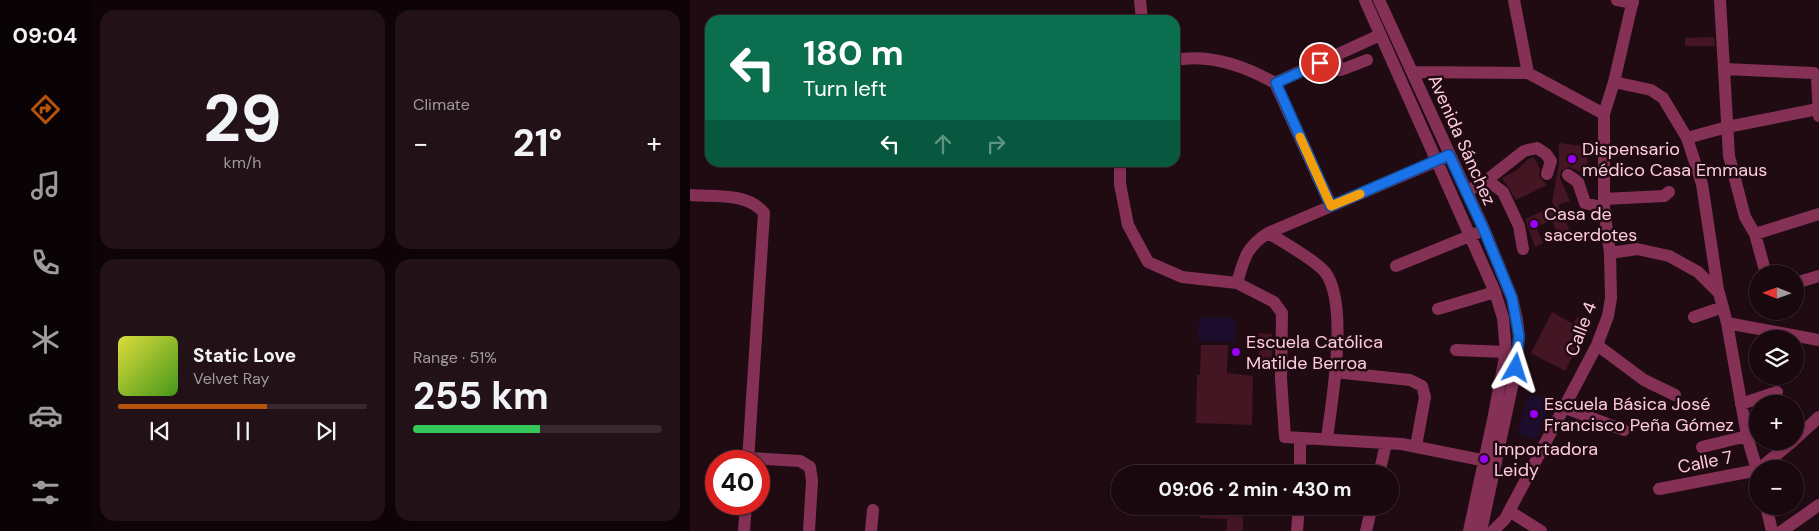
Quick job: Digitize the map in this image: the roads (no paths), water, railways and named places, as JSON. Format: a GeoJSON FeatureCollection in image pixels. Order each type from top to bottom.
{"type":"FeatureCollection","features":[{"type":"Feature","properties":{"kind":"street"},"geometry":{"type":"LineString","coordinates":[[1140,0],[1142,15]]}},
{"type":"Feature","properties":{"kind":"street","name":"Avenida Sánchez"},"geometry":{"type":"LineString","coordinates":[[1365,0],[1496,292],[1502,318],[1506,352],[1481,531]]}},
{"type":"Feature","properties":{"kind":"street","name":"Avenida Sánchez"},"geometry":{"type":"LineString","coordinates":[[1379,0],[1484,230],[1512,298],[1519,336],[1516,368],[1469,531]]}},
{"type":"Feature","properties":{"kind":"street"},"geometry":{"type":"LineString","coordinates":[[1514,0],[1528,74]]}},
{"type":"Feature","properties":{"kind":"street"},"geometry":{"type":"LineString","coordinates":[[1618,0],[1633,1]]}},
{"type":"Feature","properties":{"kind":"street"},"geometry":{"type":"LineString","coordinates":[[1720,0],[1729,156],[1743,208],[1755,234],[1764,265]]}},
{"type":"Feature","properties":{"kind":"street","name":"Calle 4"},"geometry":{"type":"LineString","coordinates":[[1493,531],[1509,511],[1565,408],[1597,345],[1608,316],[1610,253],[1604,203],[1604,114],[1614,82],[1633,1]]}},
{"type":"Feature","properties":{"kind":"street"},"geometry":{"type":"LineString","coordinates":[[1276,83],[1380,35]]}},
{"type":"Feature","properties":{"kind":"street"},"geometry":{"type":"LineString","coordinates":[[1335,56],[1339,70],[1368,60]]}},
{"type":"Feature","properties":{"kind":"street"},"geometry":{"type":"LineString","coordinates":[[1180,59],[1188,57],[1222,61],[1251,70],[1276,83],[1331,206]]}},
{"type":"Feature","properties":{"kind":"street"},"geometry":{"type":"LineString","coordinates":[[1687,138],[1727,126],[1818,113],[1817,77],[1814,73],[1724,69]]}},
{"type":"Feature","properties":{"kind":"street"},"geometry":{"type":"LineString","coordinates":[[1412,72],[1528,74],[1604,114]]}},
{"type":"Feature","properties":{"kind":"street"},"geometry":{"type":"LineString","coordinates":[[1614,82],[1651,90],[1663,98],[1687,138],[1702,184],[1719,293],[1727,322],[1747,436],[1755,460]]}},
{"type":"Feature","properties":{"kind":"street"},"geometry":{"type":"LineString","coordinates":[[1466,192],[1487,180],[1524,151],[1537,148],[1546,154],[1551,161],[1547,174]]}},
{"type":"Feature","properties":{"kind":"street"},"geometry":{"type":"LineString","coordinates":[[1237,283],[1247,252],[1256,241],[1268,233],[1449,155]]}},
{"type":"Feature","properties":{"kind":"street"},"geometry":{"type":"LineString","coordinates":[[1120,167],[1120,184],[1128,225],[1148,262],[1182,277],[1237,283],[1274,302],[1282,313],[1283,432],[1285,437],[1327,438],[1416,446],[1490,462]]}},
{"type":"Feature","properties":{"kind":"street"},"geometry":{"type":"LineString","coordinates":[[1568,175],[1578,182],[1585,203],[1604,203],[1664,196],[1669,192]]}},
{"type":"Feature","properties":{"kind":"street"},"geometry":{"type":"LineString","coordinates":[[1487,180],[1503,192],[1520,226],[1523,249]]}},
{"type":"Feature","properties":{"kind":"street"},"geometry":{"type":"LineString","coordinates":[[690,195],[745,199],[758,205],[764,213],[750,450]]}},
{"type":"Feature","properties":{"kind":"street"},"geometry":{"type":"LineString","coordinates":[[1755,234],[1819,215]]}},
{"type":"Feature","properties":{"kind":"street"},"geometry":{"type":"LineString","coordinates":[[1396,266],[1471,237],[1484,230]]}},
{"type":"Feature","properties":{"kind":"street"},"geometry":{"type":"LineString","coordinates":[[1268,233],[1325,272],[1333,292],[1336,320],[1335,372],[1327,438]]}},
{"type":"Feature","properties":{"kind":"street"},"geometry":{"type":"LineString","coordinates":[[1610,253],[1647,250],[1669,256],[1698,272],[1719,293]]}},
{"type":"Feature","properties":{"kind":"street"},"geometry":{"type":"LineString","coordinates":[[1804,280],[1819,276]]}},
{"type":"Feature","properties":{"kind":"street"},"geometry":{"type":"LineString","coordinates":[[1438,309],[1496,292]]}},
{"type":"Feature","properties":{"kind":"street"},"geometry":{"type":"LineString","coordinates":[[1694,317],[1723,307]]}},
{"type":"Feature","properties":{"kind":"street"},"geometry":{"type":"LineString","coordinates":[[1727,322],[1819,340]]}},
{"type":"Feature","properties":{"kind":"street"},"geometry":{"type":"LineString","coordinates":[[1597,345],[1644,380],[1675,395]]}},
{"type":"Feature","properties":{"kind":"street"},"geometry":{"type":"LineString","coordinates":[[1456,350],[1506,352]]}},
{"type":"Feature","properties":{"kind":"street"},"geometry":{"type":"LineString","coordinates":[[1335,372],[1410,380],[1422,386],[1425,397],[1416,446]]}},
{"type":"Feature","properties":{"kind":"street"},"geometry":{"type":"LineString","coordinates":[[1741,404],[1777,392]]}},
{"type":"Feature","properties":{"kind":"street"},"geometry":{"type":"LineString","coordinates":[[1565,408],[1624,430]]}},
{"type":"Feature","properties":{"kind":"street","name":"Calle 7"},"geometry":{"type":"LineString","coordinates":[[1804,431],[1819,417]]}},
{"type":"Feature","properties":{"kind":"street"},"geometry":{"type":"LineString","coordinates":[[1702,447],[1747,436]]}},
{"type":"Feature","properties":{"kind":"street"},"geometry":{"type":"LineString","coordinates":[[1300,438],[1300,465]]}},
{"type":"Feature","properties":{"kind":"street"},"geometry":{"type":"LineString","coordinates":[[1381,465],[1386,444]]}},
{"type":"Feature","properties":{"kind":"street","name":"Calle 7"},"geometry":{"type":"LineString","coordinates":[[1769,460],[1782,450]]}},
{"type":"Feature","properties":{"kind":"street"},"geometry":{"type":"LineString","coordinates":[[770,460],[800,461],[810,467],[812,481],[809,531]]}},
{"type":"Feature","properties":{"kind":"street","name":"Calle 7"},"geometry":{"type":"LineString","coordinates":[[1659,489],[1749,471]]}},
{"type":"Feature","properties":{"kind":"street"},"geometry":{"type":"LineString","coordinates":[[1782,531],[1819,505]]}},
{"type":"Feature","properties":{"kind":"street"},"geometry":{"type":"LineString","coordinates":[[871,531],[872,510]]}},
{"type":"Feature","properties":{"kind":"street"},"geometry":{"type":"LineString","coordinates":[[1509,511],[1541,531]]}},
{"type":"Feature","properties":{"kind":"street"},"geometry":{"type":"LineString","coordinates":[[744,531],[745,515]]}},
{"type":"Feature","properties":{"kind":"street"},"geometry":{"type":"LineString","coordinates":[[1297,531],[1298,515]]}},
{"type":"Feature","properties":{"kind":"street"},"geometry":{"type":"LineString","coordinates":[[1366,531],[1367,515]]}},
{"type":"Feature","properties":{"kind":"street"},"geometry":{"type":"LineString","coordinates":[[1768,515],[1772,531]]}},
{"type":"Feature","properties":{"kind":"place","name":"Dispensario médico Casa Emmaus"},"geometry":{"type":"Point","coordinates":[1572,159]}},
{"type":"Feature","properties":{"kind":"place","name":"Casa de sacerdotes"},"geometry":{"type":"Point","coordinates":[1534,224]}},
{"type":"Feature","properties":{"kind":"place","name":"Escuela Católica Matilde Berroa"},"geometry":{"type":"Point","coordinates":[1236,352]}},
{"type":"Feature","properties":{"kind":"place","name":"Escuela Básica José Francisco Peña Gómez"},"geometry":{"type":"Point","coordinates":[1534,414]}},
{"type":"Feature","properties":{"kind":"place","name":"Importadora Leidy"},"geometry":{"type":"Point","coordinates":[1484,459]}}]}
